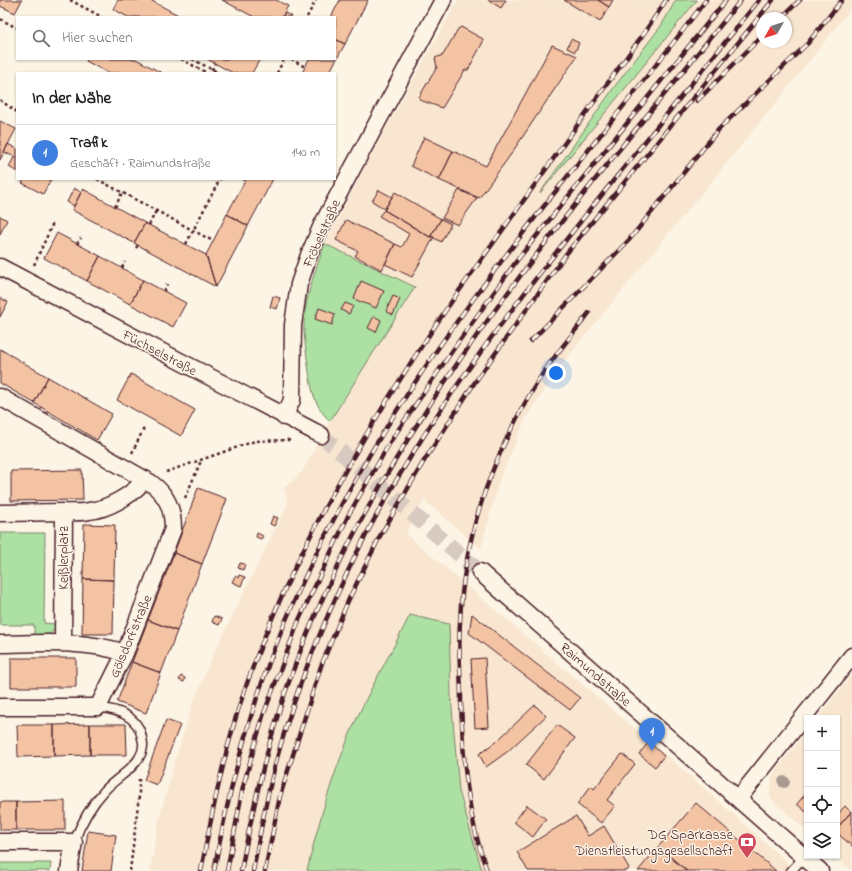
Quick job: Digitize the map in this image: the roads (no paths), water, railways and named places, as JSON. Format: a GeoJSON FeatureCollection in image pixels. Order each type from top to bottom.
{"type":"FeatureCollection","features":[{"type":"Feature","properties":{"kind":"street","name":"Fröbelstraße"},"geometry":{"type":"LineString","coordinates":[[284,417],[292,400],[293,325],[299,284],[309,255],[322,225],[443,0]]}},
{"type":"Feature","properties":{"kind":"street","name":"Füchselstraße"},"geometry":{"type":"LineString","coordinates":[[0,267],[321,436]]}},
{"type":"Feature","properties":{"kind":"street"},"geometry":{"type":"LineString","coordinates":[[0,397],[148,481],[131,493],[110,504],[90,511],[64,512]]}},
{"type":"Feature","properties":{"kind":"street","name":"Gölsdorfstraße"},"geometry":{"type":"LineString","coordinates":[[98,707],[125,653],[173,529],[173,515],[171,510],[160,490],[148,481]]}},
{"type":"Feature","properties":{"kind":"street","name":"Keißlerplatz"},"geometry":{"type":"LineString","coordinates":[[0,513],[64,512],[63,643]]}},
{"type":"Feature","properties":{"kind":"street","name":"Raimundstraße"},"geometry":{"type":"LineString","coordinates":[[480,572],[804,857]]}},
{"type":"Feature","properties":{"kind":"street"},"geometry":{"type":"LineString","coordinates":[[0,644],[63,643],[113,649],[125,653]]}},
{"type":"Feature","properties":{"kind":"street"},"geometry":{"type":"LineString","coordinates":[[738,799],[852,656]]}},
{"type":"Feature","properties":{"kind":"street"},"geometry":{"type":"LineString","coordinates":[[0,707],[98,707]]}},
{"type":"Feature","properties":{"kind":"street"},"geometry":{"type":"LineString","coordinates":[[0,842],[74,842],[69,871]]}},
{"type":"Feature","properties":{"kind":"street","name":"Raimundstraße"},"geometry":{"type":"LineString","coordinates":[[806,859],[820,871]]}},
{"type":"Feature","properties":{"kind":"lane"},"geometry":{"type":"LineString","coordinates":[[74,842],[79,828],[89,810],[105,790],[139,758],[144,744],[141,732],[135,721],[114,710],[98,707]]}},
{"type":"Feature","properties":{"kind":"lane"},"geometry":{"type":"LineString","coordinates":[[791,871],[804,857]]}},
{"type":"Feature","properties":{"kind":"tunnel"},"geometry":{"type":"LineString","coordinates":[[321,435],[480,572]]}},
{"type":"Feature","properties":{"kind":"railway"},"geometry":{"type":"LineString","coordinates":[[201,871],[217,790],[227,750],[238,710],[257,655],[279,601],[331,496],[390,395],[454,298],[639,41],[666,0]]}},
{"type":"Feature","properties":{"kind":"railway"},"geometry":{"type":"LineString","coordinates":[[214,871],[238,764],[270,660],[304,578],[367,459],[414,383],[471,302],[537,215],[673,44],[706,0]]}},
{"type":"Feature","properties":{"kind":"railway"},"geometry":{"type":"LineString","coordinates":[[227,871],[243,787],[263,716],[299,620],[349,514],[392,439],[459,341],[518,259],[726,0]]}},
{"type":"Feature","properties":{"kind":"railway"},"geometry":{"type":"LineString","coordinates":[[241,871],[263,768],[277,718],[294,668],[333,575],[380,486],[433,400],[490,317],[614,156],[741,0]]}},
{"type":"Feature","properties":{"kind":"railway"},"geometry":{"type":"LineString","coordinates":[[253,871],[269,790],[289,716],[316,644],[336,597],[362,543],[391,490],[422,438],[490,339],[601,196],[759,0]]}},
{"type":"Feature","properties":{"kind":"railway"},"geometry":{"type":"LineString","coordinates":[[265,871],[280,796],[321,666],[348,601],[380,536],[424,461],[475,382],[566,254],[773,0]]}},
{"type":"Feature","properties":{"kind":"railway"},"geometry":{"type":"LineString","coordinates":[[787,12],[800,0]]}},
{"type":"Feature","properties":{"kind":"railway"},"geometry":{"type":"LineString","coordinates":[[531,341],[629,240],[719,129],[808,43],[842,0]]}},
{"type":"Feature","properties":{"kind":"railway"},"geometry":{"type":"LineString","coordinates":[[697,101],[756,42]]}},
{"type":"Feature","properties":{"kind":"railway"},"geometry":{"type":"LineString","coordinates":[[487,871],[475,830],[467,788],[463,745],[459,633],[462,591],[467,559],[474,527],[483,497],[507,437],[538,381],[589,313]]}},
{"type":"Feature","properties":{"kind":"place","name":"Trafik"},"geometry":{"type":"Point","coordinates":[652,751]}},
{"type":"Feature","properties":{"kind":"place","name":"DG Sparkasse Dienstleistungsgesellschaft"},"geometry":{"type":"Point","coordinates":[747,859]}}]}
